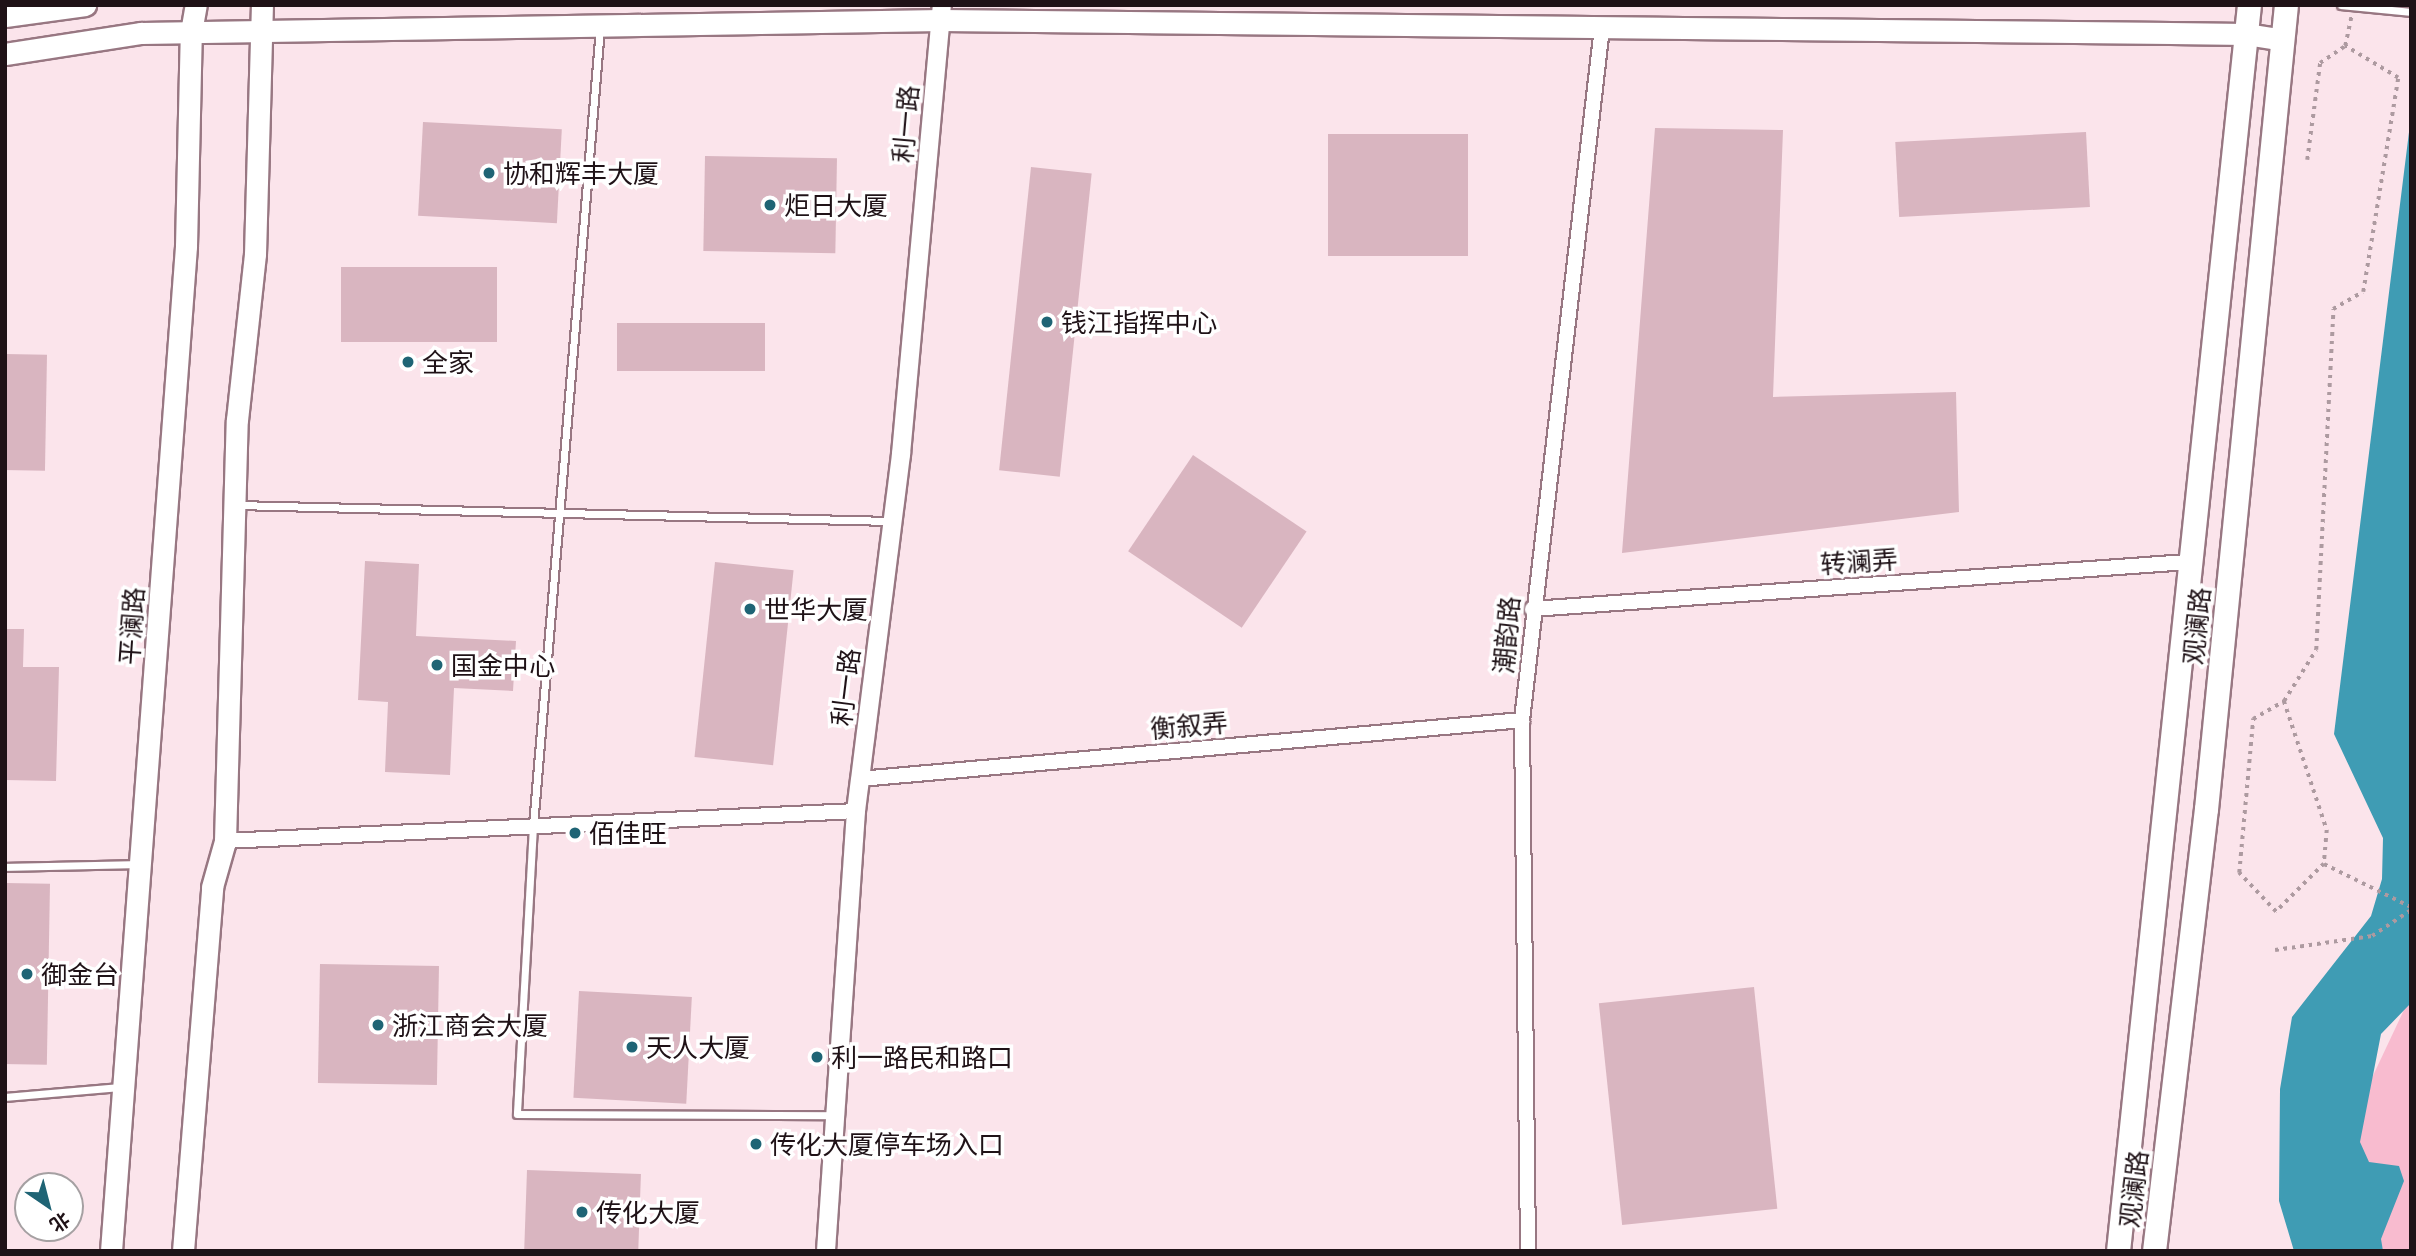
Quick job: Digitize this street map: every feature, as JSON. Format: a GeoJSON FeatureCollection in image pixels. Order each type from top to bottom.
{"type":"FeatureCollection","features":[{"type":"Feature","properties":{"kind":"main road"},"geometry":{"type":"LineString","coordinates":[[5,16],[85,5]]}},
{"type":"Feature","properties":{"kind":"main road","name":"平澜路"},"geometry":{"type":"LineString","coordinates":[[111,1251],[142,864],[186,246],[191,32],[196,5]]}},
{"type":"Feature","properties":{"kind":"main road"},"geometry":{"type":"LineString","coordinates":[[183,1251],[212,887],[225,841],[237,421],[256,254],[262,5]]}},
{"type":"Feature","properties":{"kind":"main road","name":"观澜路"},"geometry":{"type":"LineString","coordinates":[[2118,1251],[2188,562],[2249,5]]}},
{"type":"Feature","properties":{"kind":"main road","name":"观澜路"},"geometry":{"type":"LineString","coordinates":[[2154,1251],[2206,809],[2286,5]]}},
{"type":"Feature","properties":{"kind":"main road"},"geometry":{"type":"LineString","coordinates":[[5,54],[141,33],[600,24],[941,13],[1602,27],[2246,34],[2283,40]]}},
{"type":"Feature","properties":{"kind":"street","name":"利一路"},"geometry":{"type":"LineString","coordinates":[[826,1251],[856,811],[892,521],[941,13]]}},
{"type":"Feature","properties":{"kind":"street","name":"潮韵路"},"geometry":{"type":"LineString","coordinates":[[1528,1251],[1520,860],[1522,720],[1532,609],[1602,27]]}},
{"type":"Feature","properties":{"kind":"street","name":"转澜弄"},"geometry":{"type":"LineString","coordinates":[[1532,609],[2188,562]]}},
{"type":"Feature","properties":{"kind":"street","name":"衡叙弄"},"geometry":{"type":"LineString","coordinates":[[860,779],[1522,720]]}},
{"type":"Feature","properties":{"kind":"street"},"geometry":{"type":"LineString","coordinates":[[225,841],[856,811]]}},
{"type":"Feature","properties":{"kind":"lane"},"geometry":{"type":"LineString","coordinates":[[2341,5],[2411,12]]}},
{"type":"Feature","properties":{"kind":"lane"},"geometry":{"type":"LineString","coordinates":[[600,24],[533,826],[517,1114],[836,1115]]}},
{"type":"Feature","properties":{"kind":"lane"},"geometry":{"type":"LineString","coordinates":[[235,505],[892,521]]}},
{"type":"Feature","properties":{"kind":"lane"},"geometry":{"type":"LineString","coordinates":[[5,867],[142,864]]}},
{"type":"Feature","properties":{"kind":"lane"},"geometry":{"type":"LineString","coordinates":[[5,1097],[123,1086]]}},
{"type":"Feature","properties":{"kind":"path"},"geometry":{"type":"LineString","coordinates":[[2307,160],[2320,64],[2345,46],[2354,6]]}},
{"type":"Feature","properties":{"kind":"path"},"geometry":{"type":"LineString","coordinates":[[2284,701],[2327,830],[2324,864],[2276,912],[2239,873],[2253,719],[2284,701],[2316,650],[2333,309],[2363,292],[2398,78],[2345,46]]}},
{"type":"Feature","properties":{"kind":"path"},"geometry":{"type":"LineString","coordinates":[[2275,950],[2372,936],[2411,909],[2324,864]]}},
{"type":"Feature","properties":{"kind":"shaded area"},"geometry":{"type":"Polygon","coordinates":[[[2411,995],[2411,1251],[2351,1251],[2321,1186],[2411,995]]]}},
{"type":"Feature","properties":{"kind":"water"},"geometry":{"type":"Polygon","coordinates":[[[2411,116],[2411,1003],[2381,1034],[2360,1142],[2369,1162],[2399,1166],[2404,1181],[2381,1239],[2383,1251],[2294,1251],[2279,1201],[2280,1089],[2292,1017],[2371,916],[2382,879],[2383,838],[2334,734],[2411,116]]]}},
{"type":"Feature","properties":{"kind":"building","name":"协和辉丰大厦"},"geometry":{"type":"Polygon","coordinates":[[[423,122],[562,129],[557,223],[418,216],[423,122]]]}},
{"type":"Feature","properties":{"kind":"building"},"geometry":{"type":"Polygon","coordinates":[[[1655,128],[1783,130],[1773,397],[1956,392],[1959,512],[1622,553],[1655,128]]]}},
{"type":"Feature","properties":{"kind":"building"},"geometry":{"type":"Polygon","coordinates":[[[2086,132],[2090,207],[1899,217],[1895,142],[2086,132]]]}},
{"type":"Feature","properties":{"kind":"building"},"geometry":{"type":"Polygon","coordinates":[[[1328,134],[1468,134],[1468,256],[1328,256],[1328,134]]]}},
{"type":"Feature","properties":{"kind":"building","name":"炬日大厦"},"geometry":{"type":"Polygon","coordinates":[[[705,156],[837,158],[835,253],[703,251],[705,156]]]}},
{"type":"Feature","properties":{"kind":"building","name":"钱江指挥中心"},"geometry":{"type":"Polygon","coordinates":[[[1031,167],[1092,173],[1060,477],[999,470],[1031,167]]]}},
{"type":"Feature","properties":{"kind":"building"},"geometry":{"type":"Polygon","coordinates":[[[341,267],[497,267],[497,342],[341,342],[341,267]]]}},
{"type":"Feature","properties":{"kind":"building"},"geometry":{"type":"Polygon","coordinates":[[[617,323],[765,323],[765,371],[617,371],[617,323]]]}},
{"type":"Feature","properties":{"kind":"building"},"geometry":{"type":"Polygon","coordinates":[[[5,354],[47,355],[45,471],[5,470],[5,354]]]}},
{"type":"Feature","properties":{"kind":"building"},"geometry":{"type":"Polygon","coordinates":[[[1193,455],[1307,532],[1242,628],[1128,551],[1193,455]]]}},
{"type":"Feature","properties":{"kind":"building","name":"国金中心"},"geometry":{"type":"Polygon","coordinates":[[[365,561],[419,564],[416,636],[516,641],[513,691],[454,688],[450,775],[385,772],[388,702],[358,700],[365,561]]]}},
{"type":"Feature","properties":{"kind":"building"},"geometry":{"type":"Polygon","coordinates":[[[715,562],[794,570],[773,765],[695,757],[715,562]]]}},
{"type":"Feature","properties":{"kind":"building"},"geometry":{"type":"Polygon","coordinates":[[[5,629],[24,629],[23,667],[59,667],[56,781],[5,780],[5,629]]]}},
{"type":"Feature","properties":{"kind":"building","name":"御金台"},"geometry":{"type":"Polygon","coordinates":[[[5,883],[50,884],[47,1065],[5,1064],[5,883]]]}},
{"type":"Feature","properties":{"kind":"building","name":"浙江商会大厦"},"geometry":{"type":"Polygon","coordinates":[[[320,964],[439,966],[437,1085],[318,1083],[320,964]]]}},
{"type":"Feature","properties":{"kind":"building"},"geometry":{"type":"Polygon","coordinates":[[[1754,987],[1777,1209],[1622,1225],[1599,1003],[1754,987]]]}},
{"type":"Feature","properties":{"kind":"building","name":"天人大厦"},"geometry":{"type":"Polygon","coordinates":[[[579,991],[692,997],[686,1104],[573,1098],[579,991]]]}},
{"type":"Feature","properties":{"kind":"building","name":"传化大厦"},"geometry":{"type":"Polygon","coordinates":[[[527,1170],[641,1174],[638,1251],[524,1251],[527,1170]]]}},
{"type":"Feature","properties":{"kind":"place","name":"协和辉丰大厦"},"geometry":{"type":"Point","coordinates":[489,173]}},
{"type":"Feature","properties":{"kind":"place","name":"炬日大厦"},"geometry":{"type":"Point","coordinates":[770,205]}},
{"type":"Feature","properties":{"kind":"place","name":"钱江指挥中心"},"geometry":{"type":"Point","coordinates":[1047,322]}},
{"type":"Feature","properties":{"kind":"place","name":"全家"},"geometry":{"type":"Point","coordinates":[408,362]}},
{"type":"Feature","properties":{"kind":"place","name":"世华大厦"},"geometry":{"type":"Point","coordinates":[750,609]}},
{"type":"Feature","properties":{"kind":"place","name":"国金中心"},"geometry":{"type":"Point","coordinates":[437,665]}},
{"type":"Feature","properties":{"kind":"place","name":"佰佳旺"},"geometry":{"type":"Point","coordinates":[575,833]}},
{"type":"Feature","properties":{"kind":"place","name":"御金台"},"geometry":{"type":"Point","coordinates":[27,974]}},
{"type":"Feature","properties":{"kind":"place","name":"浙江商会大厦"},"geometry":{"type":"Point","coordinates":[378,1025]}},
{"type":"Feature","properties":{"kind":"place","name":"天人大厦"},"geometry":{"type":"Point","coordinates":[632,1047]}},
{"type":"Feature","properties":{"kind":"place","name":"利一路民和路口"},"geometry":{"type":"Point","coordinates":[817,1057]}},
{"type":"Feature","properties":{"kind":"place","name":"传化大厦停车场入口"},"geometry":{"type":"Point","coordinates":[756,1144]}},
{"type":"Feature","properties":{"kind":"place","name":"传化大厦"},"geometry":{"type":"Point","coordinates":[582,1212]}}]}
